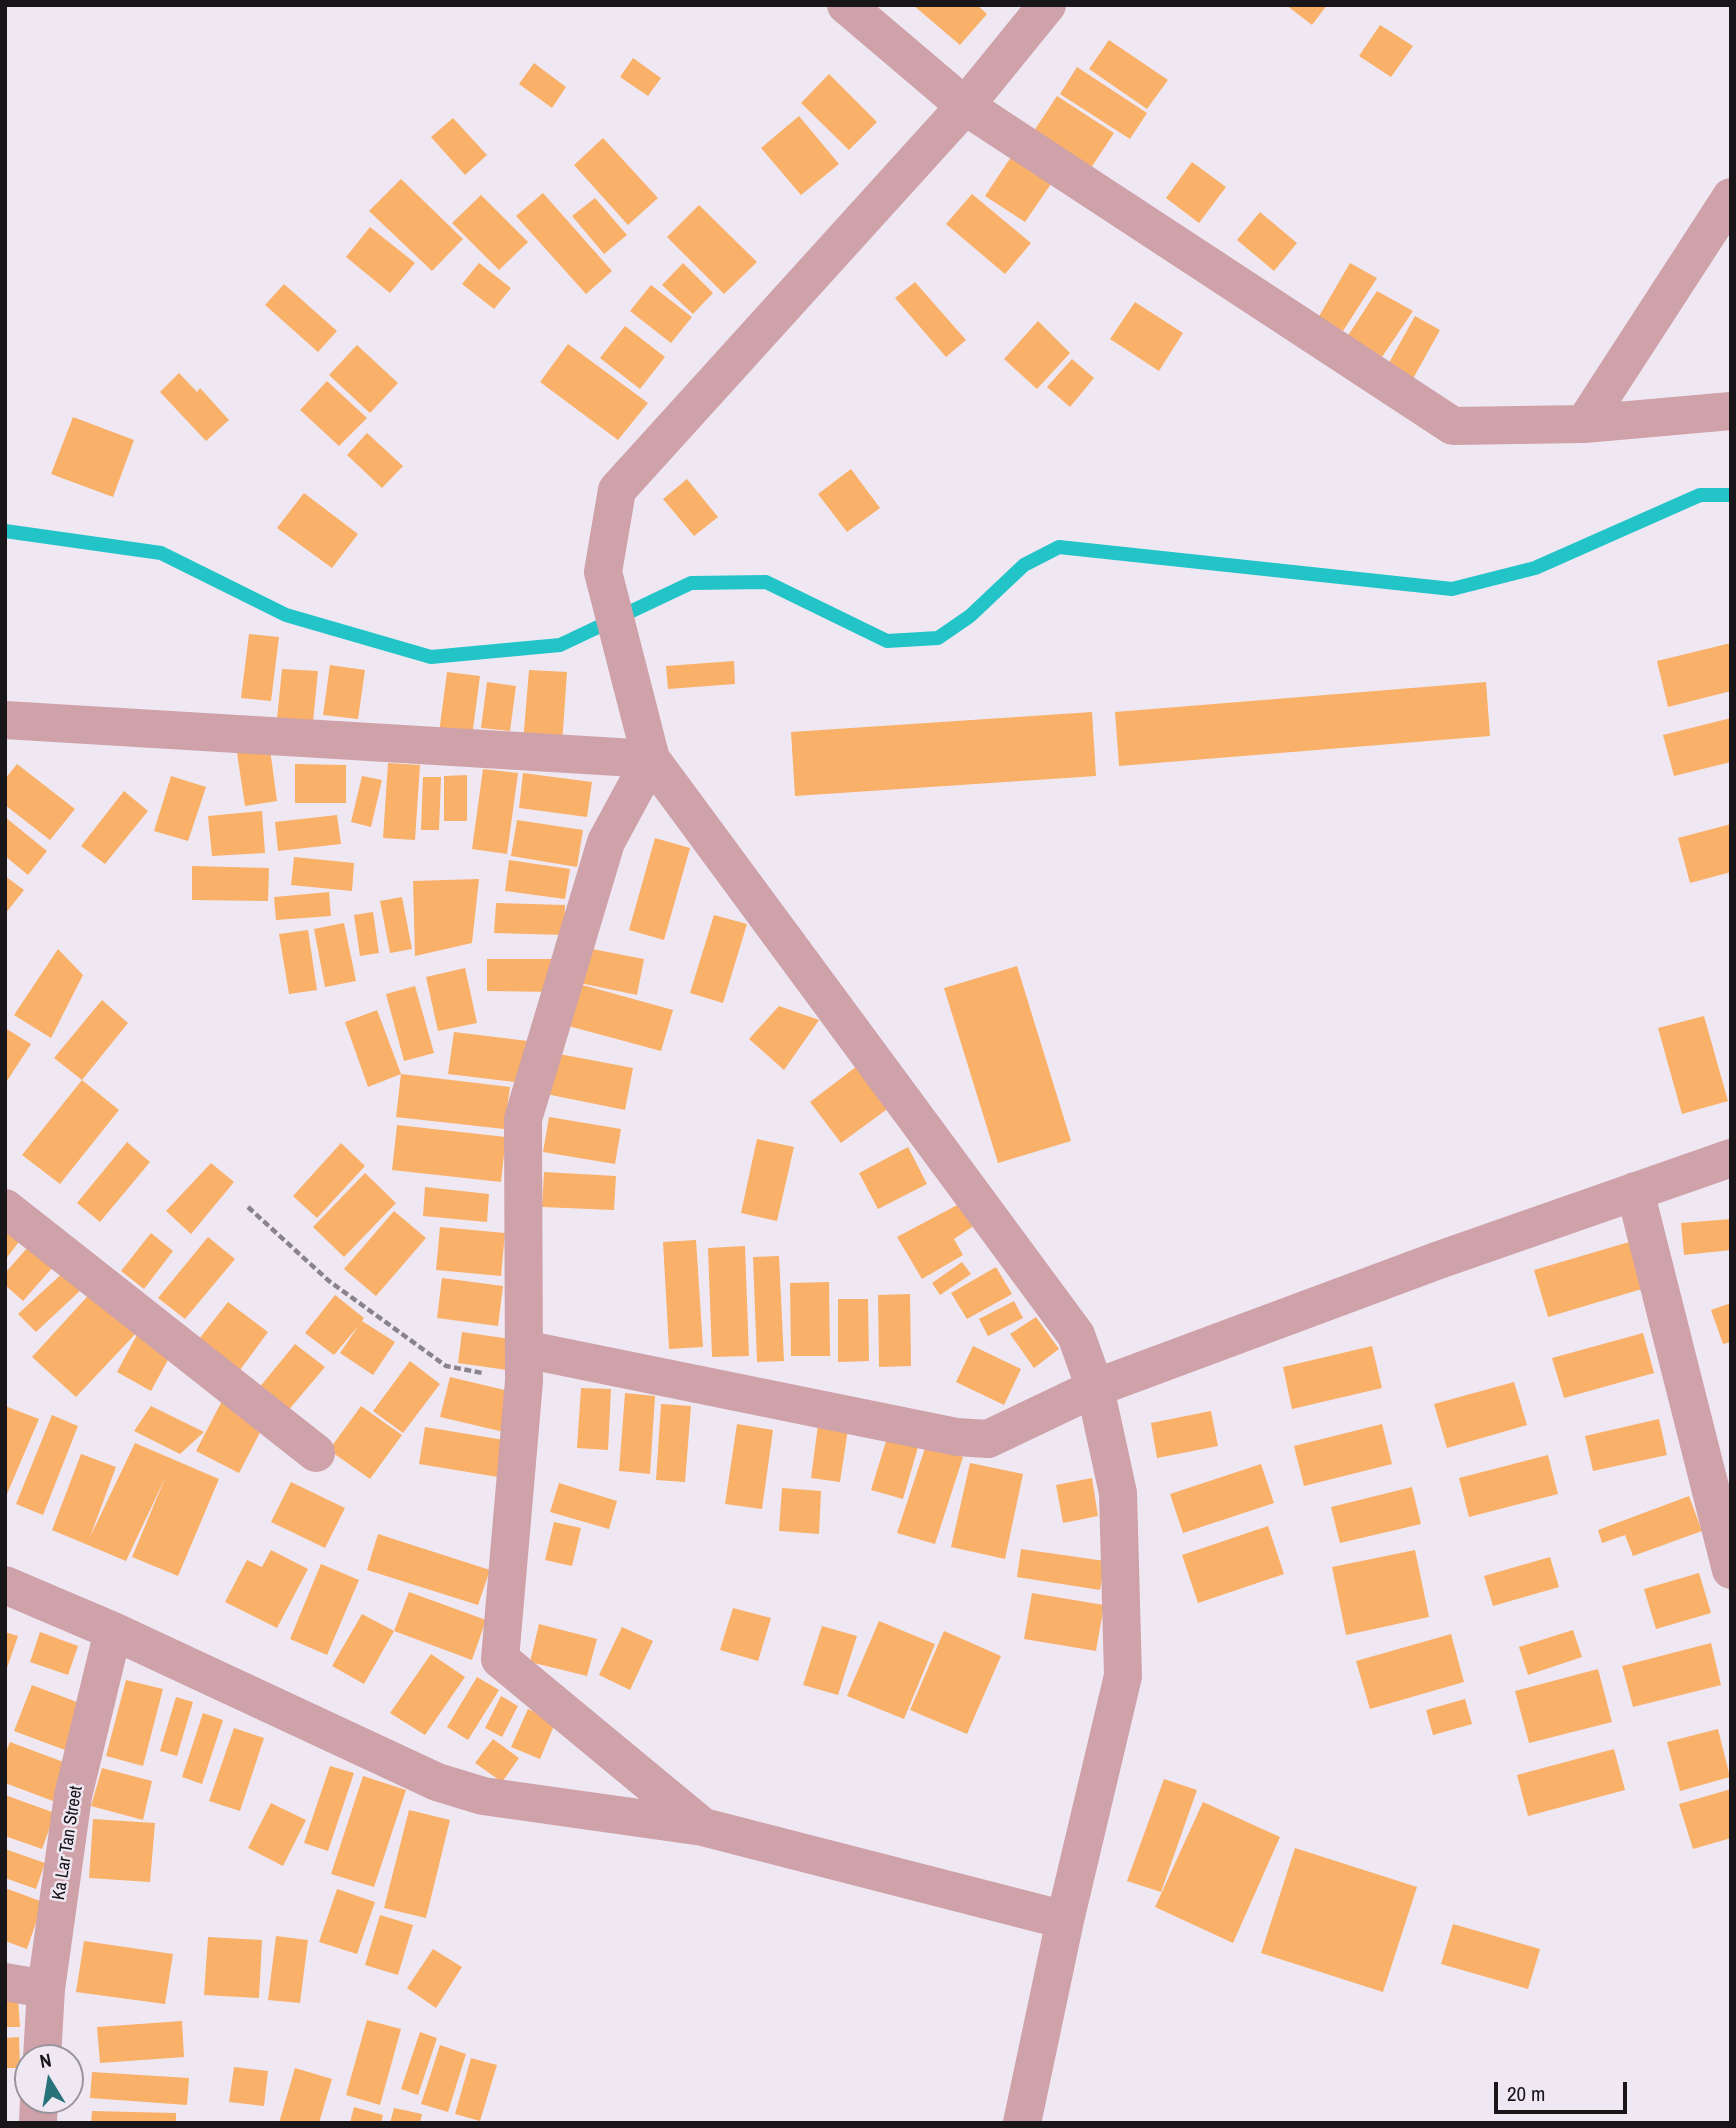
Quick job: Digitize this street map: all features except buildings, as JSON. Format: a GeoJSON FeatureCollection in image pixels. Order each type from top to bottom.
{"type":"FeatureCollection","features":[{"type":"Feature","properties":{"kind":"street"},"geometry":{"type":"LineString","coordinates":[[846,5],[965,106],[1452,426],[1584,424],[1731,411]]}},
{"type":"Feature","properties":{"kind":"street"},"geometry":{"type":"LineString","coordinates":[[1023,2123],[1065,1920],[1123,1676],[1118,1493],[1094,1388],[1076,1335],[651,759],[603,572],[617,489],[965,106],[1047,5]]}},
{"type":"Feature","properties":{"kind":"street"},"geometry":{"type":"LineString","coordinates":[[1584,424],[1731,197]]}},
{"type":"Feature","properties":{"kind":"street"},"geometry":{"type":"LineString","coordinates":[[5,720],[651,759]]}},
{"type":"Feature","properties":{"kind":"street"},"geometry":{"type":"LineString","coordinates":[[651,759],[606,842],[523,1119],[524,1365],[500,1659],[703,1827]]}},
{"type":"Feature","properties":{"kind":"street"},"geometry":{"type":"LineString","coordinates":[[524,1365],[957,1437],[988,1439],[1094,1388],[1731,1158]]}},
{"type":"Feature","properties":{"kind":"street"},"geometry":{"type":"LineString","coordinates":[[1635,1191],[1731,1570]]}},
{"type":"Feature","properties":{"kind":"street"},"geometry":{"type":"LineString","coordinates":[[5,1208],[316,1453]]}},
{"type":"Feature","properties":{"kind":"street"},"geometry":{"type":"LineString","coordinates":[[5,1585],[113,1631],[437,1782],[484,1796],[703,1827],[1065,1920]]}},
{"type":"Feature","properties":{"kind":"street","name":"Ka Lar Tan Street"},"geometry":{"type":"LineString","coordinates":[[43,2044],[46,1989],[74,1796],[113,1631]]}},
{"type":"Feature","properties":{"kind":"street"},"geometry":{"type":"LineString","coordinates":[[5,1982],[46,1989]]}},
{"type":"Feature","properties":{"kind":"path"},"geometry":{"type":"LineString","coordinates":[[248,1208],[329,1281],[446,1366],[524,1365]]}},
{"type":"Feature","properties":{"kind":"waterway"},"geometry":{"type":"LineString","coordinates":[[5,531],[161,553],[286,615],[431,657],[560,645],[691,583],[766,582],[887,641],[938,638],[970,616],[1024,565],[1059,547],[1452,589],[1535,568],[1700,495],[1731,495]]}}]}
